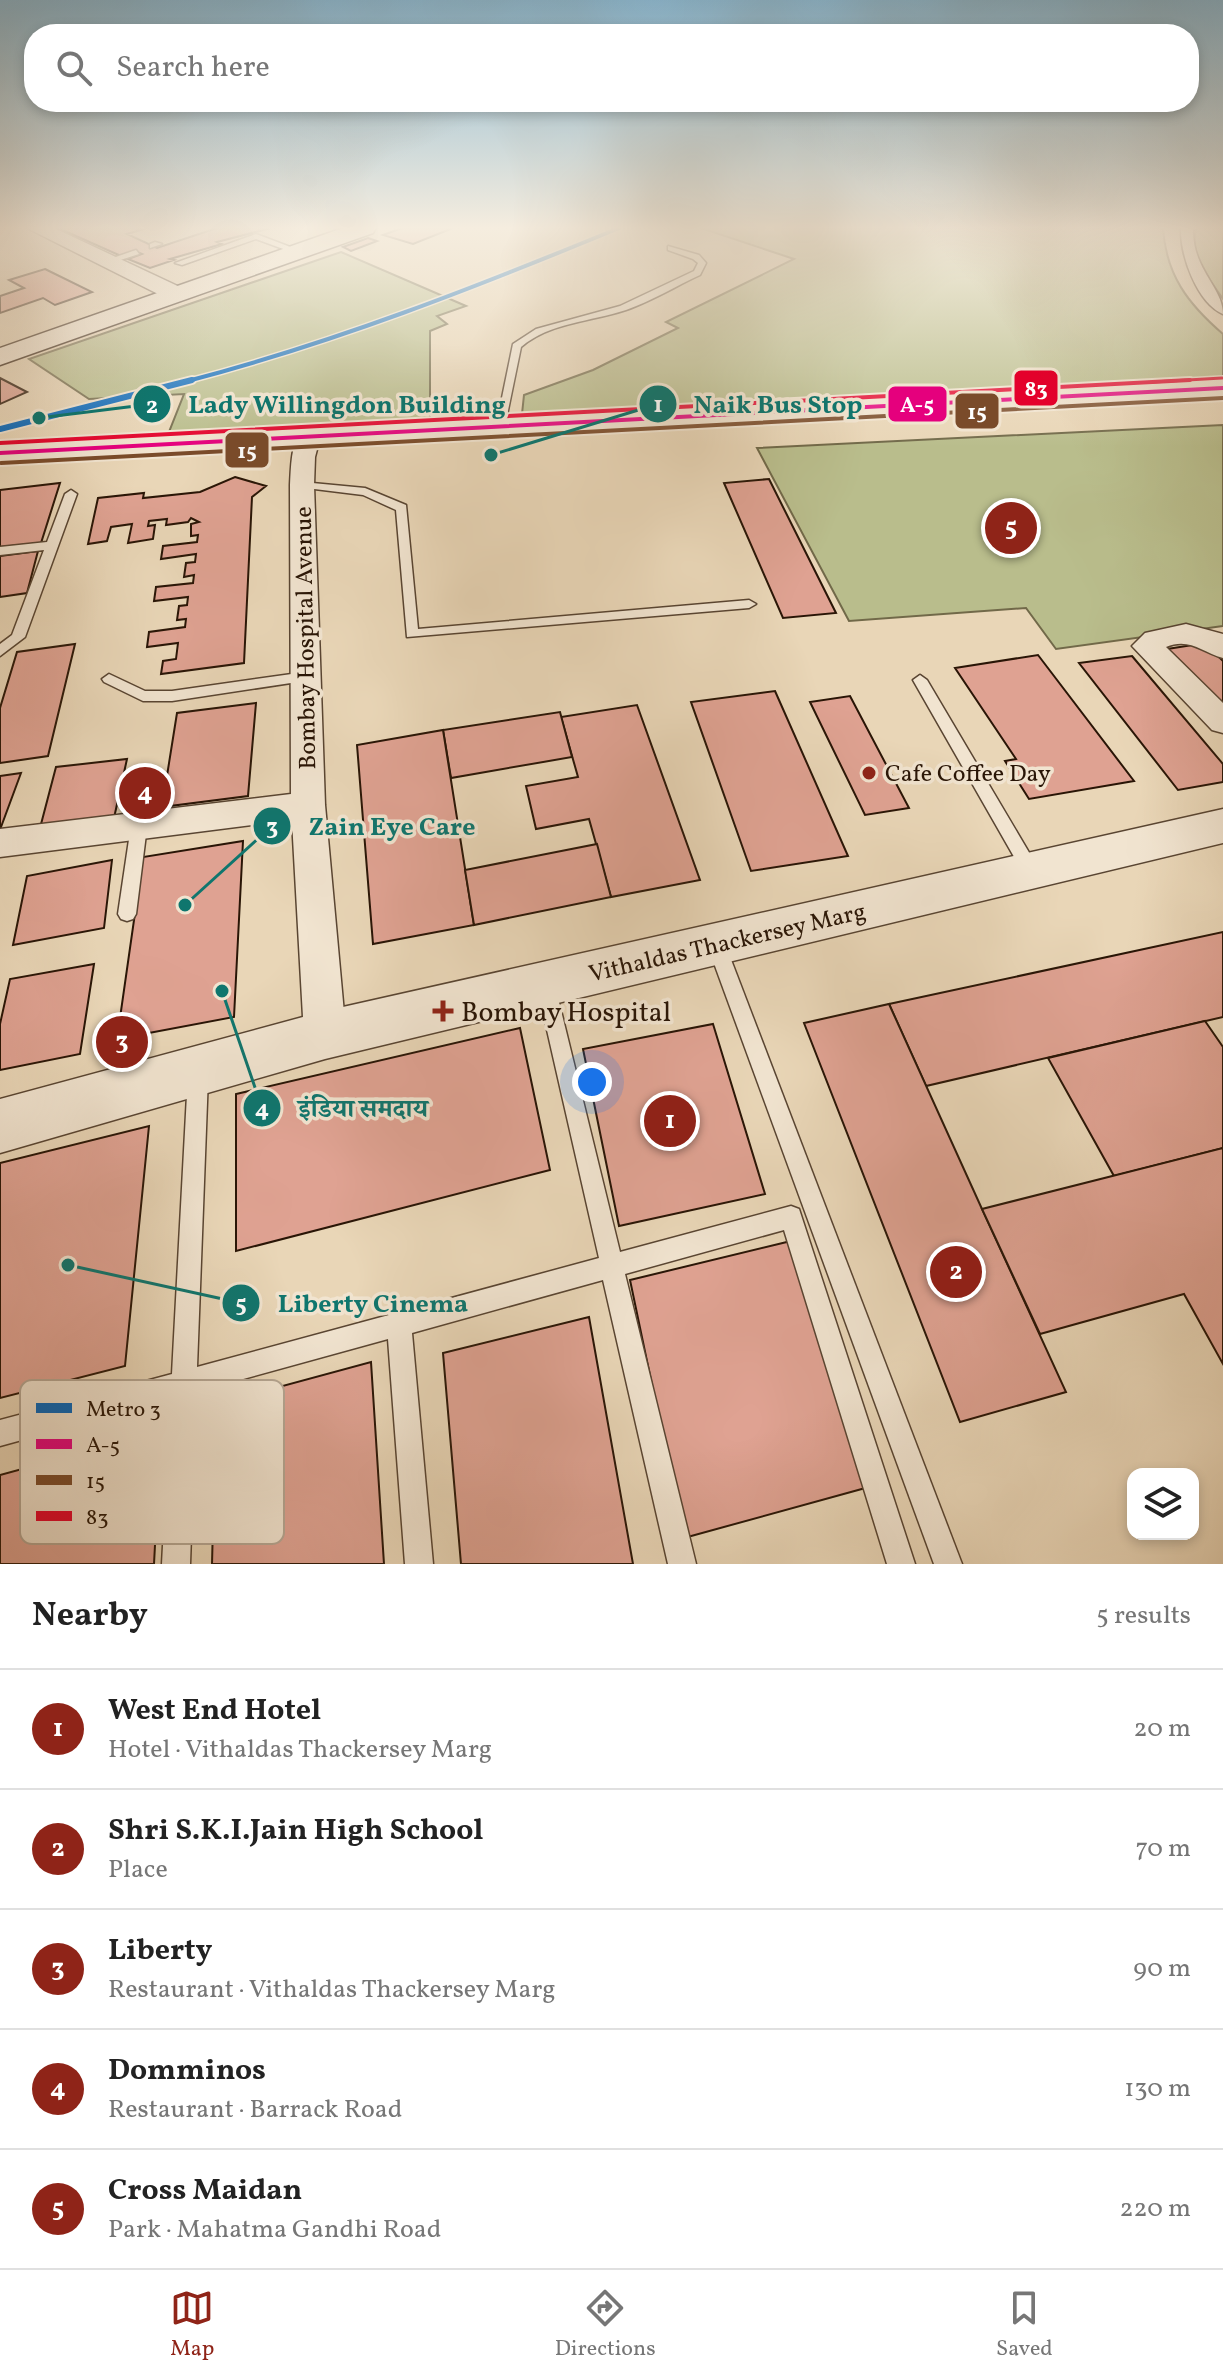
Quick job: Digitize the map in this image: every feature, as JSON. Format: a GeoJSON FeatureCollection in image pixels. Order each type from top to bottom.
{"type":"FeatureCollection","features":[{"type":"Feature","properties":{"kind":"main road"},"geometry":{"type":"LineString","coordinates":[[0,348],[144,301]]}},
{"type":"Feature","properties":{"kind":"main road"},"geometry":{"type":"LineString","coordinates":[[0,357],[148,301]]}},
{"type":"Feature","properties":{"kind":"main road"},"geometry":{"type":"LineString","coordinates":[[0,453],[305,459],[500,425],[1223,388]]}},
{"type":"Feature","properties":{"kind":"main road"},"geometry":{"type":"LineString","coordinates":[[0,476],[1223,413]]}},
{"type":"Feature","properties":{"kind":"street","name":"Bombay Hospital Avenue"},"geometry":{"type":"LineString","coordinates":[[305,459],[308,805],[325,1035]]}},
{"type":"Feature","properties":{"kind":"street"},"geometry":{"type":"LineString","coordinates":[[1223,648],[1207,636],[1191,633],[1156,640],[1147,646],[1223,722]]}},
{"type":"Feature","properties":{"kind":"street"},"geometry":{"type":"LineString","coordinates":[[0,843],[308,805]]}},
{"type":"Feature","properties":{"kind":"street","name":"Vithaldas Thackersey Marg"},"geometry":{"type":"LineString","coordinates":[[0,1126],[325,1035],[1223,826]]}},
{"type":"Feature","properties":{"kind":"lane"},"geometry":{"type":"LineString","coordinates":[[500,425],[516,346],[545,329],[625,308],[639,301]]}},
{"type":"Feature","properties":{"kind":"lane"},"geometry":{"type":"LineString","coordinates":[[305,459],[365,492],[402,508],[412,634],[749,604]]}},
{"type":"Feature","properties":{"kind":"lane"},"geometry":{"type":"LineString","coordinates":[[0,651],[18,637],[71,494]]}},
{"type":"Feature","properties":{"kind":"lane"},"geometry":{"type":"LineString","coordinates":[[0,551],[54,545]]}},
{"type":"Feature","properties":{"kind":"lane"},"geometry":{"type":"LineString","coordinates":[[109,679],[143,696],[172,696],[306,677]]}},
{"type":"Feature","properties":{"kind":"lane"},"geometry":{"type":"LineString","coordinates":[[920,680],[1031,871]]}},
{"type":"Feature","properties":{"kind":"lane"},"geometry":{"type":"LineString","coordinates":[[127,914],[139,826]]}},
{"type":"Feature","properties":{"kind":"lane"},"geometry":{"type":"LineString","coordinates":[[716,944],[948,1564]]}},
{"type":"Feature","properties":{"kind":"lane"},"geometry":{"type":"LineString","coordinates":[[545,984],[682,1564]]}},
{"type":"Feature","properties":{"kind":"lane"},"geometry":{"type":"LineString","coordinates":[[184,1380],[198,1070]]}},
{"type":"Feature","properties":{"kind":"lane"},"geometry":{"type":"LineString","coordinates":[[195,1380],[791,1217],[901,1564]]}},
{"type":"Feature","properties":{"kind":"lane"},"geometry":{"type":"LineString","coordinates":[[399,1324],[419,1564]]}},
{"type":"Feature","properties":{"kind":"lane"},"geometry":{"type":"LineString","coordinates":[[0,1433],[20,1428]]}},
{"type":"Feature","properties":{"kind":"lane"},"geometry":{"type":"LineString","coordinates":[[176,1564],[177,1544]]}},
{"type":"Feature","properties":{"kind":"green space"},"geometry":{"type":"Polygon","coordinates":[[[198,301],[454,301],[466,306],[437,316],[447,324],[430,331],[430,419],[169,432],[184,394],[89,399],[29,359],[198,301]]]}},
{"type":"Feature","properties":{"kind":"green space"},"geometry":{"type":"Polygon","coordinates":[[[709,301],[1190,301],[1223,334],[1223,377],[522,414],[524,395],[593,370],[678,328],[666,322],[709,301]]]}},
{"type":"Feature","properties":{"kind":"green space"},"geometry":{"type":"Polygon","coordinates":[[[1223,425],[1223,626],[1056,649],[1026,608],[849,621],[757,448],[1223,425]]]}},
{"type":"Feature","properties":{"kind":"building"},"geometry":{"type":"Polygon","coordinates":[[[0,301],[34,301],[0,313],[0,301]]]}},
{"type":"Feature","properties":{"kind":"building"},"geometry":{"type":"Polygon","coordinates":[[[0,378],[27,392],[0,404],[0,378]]]}},
{"type":"Feature","properties":{"kind":"building"},"geometry":{"type":"Polygon","coordinates":[[[235,477],[266,486],[252,497],[244,663],[161,674],[163,661],[176,659],[178,643],[147,647],[149,632],[185,627],[186,619],[177,620],[179,606],[187,605],[188,597],[154,601],[156,587],[193,583],[194,575],[184,577],[186,563],[195,562],[196,554],[161,559],[163,546],[197,542],[198,535],[191,536],[191,524],[199,522],[191,518],[188,522],[166,525],[167,519],[149,521],[148,526],[155,525],[153,539],[128,543],[132,524],[111,527],[107,541],[88,544],[98,498],[144,493],[143,498],[200,492],[235,477]]]}},
{"type":"Feature","properties":{"kind":"building"},"geometry":{"type":"Polygon","coordinates":[[[769,479],[836,613],[783,618],[724,483],[769,479]]]}},
{"type":"Feature","properties":{"kind":"building"},"geometry":{"type":"Polygon","coordinates":[[[60,483],[41,543],[0,547],[0,490],[60,483]]]}},
{"type":"Feature","properties":{"kind":"building"},"geometry":{"type":"Polygon","coordinates":[[[38,551],[27,593],[0,597],[0,556],[38,551]]]}},
{"type":"Feature","properties":{"kind":"building"},"geometry":{"type":"Polygon","coordinates":[[[1205,643],[1223,661],[1223,713],[1161,650],[1205,643]]]}},
{"type":"Feature","properties":{"kind":"building"},"geometry":{"type":"Polygon","coordinates":[[[75,644],[48,756],[0,763],[0,708],[17,652],[75,644]]]}},
{"type":"Feature","properties":{"kind":"building"},"geometry":{"type":"Polygon","coordinates":[[[1038,655],[1134,781],[1029,799],[1005,761],[1016,759],[955,668],[1038,655]]]}},
{"type":"Feature","properties":{"kind":"building"},"geometry":{"type":"Polygon","coordinates":[[[1132,656],[1223,764],[1223,782],[1178,790],[1079,663],[1132,656]]]}},
{"type":"Feature","properties":{"kind":"building"},"geometry":{"type":"Polygon","coordinates":[[[775,691],[848,856],[751,871],[691,702],[775,691]]]}},
{"type":"Feature","properties":{"kind":"building"},"geometry":{"type":"Polygon","coordinates":[[[850,696],[909,808],[865,815],[810,702],[850,696]]]}},
{"type":"Feature","properties":{"kind":"building"},"geometry":{"type":"Polygon","coordinates":[[[256,703],[248,796],[162,807],[177,713],[256,703]]]}},
{"type":"Feature","properties":{"kind":"building"},"geometry":{"type":"Polygon","coordinates":[[[637,705],[700,880],[611,897],[589,819],[536,829],[526,786],[578,777],[561,717],[637,705]]]}},
{"type":"Feature","properties":{"kind":"building"},"geometry":{"type":"Polygon","coordinates":[[[560,712],[572,757],[451,778],[443,730],[560,712]]]}},
{"type":"Feature","properties":{"kind":"building"},"geometry":{"type":"Polygon","coordinates":[[[443,730],[474,925],[373,944],[357,745],[443,730]]]}},
{"type":"Feature","properties":{"kind":"building"},"geometry":{"type":"Polygon","coordinates":[[[127,759],[114,818],[40,828],[56,767],[127,759]]]}},
{"type":"Feature","properties":{"kind":"building"},"geometry":{"type":"Polygon","coordinates":[[[21,773],[1,827],[0,827],[0,776],[21,773]]]}},
{"type":"Feature","properties":{"kind":"building"},"geometry":{"type":"Polygon","coordinates":[[[243,841],[234,1017],[117,1039],[143,857],[243,841]]]}},
{"type":"Feature","properties":{"kind":"building"},"geometry":{"type":"Polygon","coordinates":[[[597,844],[611,897],[474,925],[465,870],[597,844]]]}},
{"type":"Feature","properties":{"kind":"building"},"geometry":{"type":"Polygon","coordinates":[[[112,860],[104,928],[13,945],[27,876],[112,860]]]}},
{"type":"Feature","properties":{"kind":"building"},"geometry":{"type":"Polygon","coordinates":[[[1223,932],[1223,1017],[926,1086],[889,1004],[1223,932]]]}},
{"type":"Feature","properties":{"kind":"building"},"geometry":{"type":"Polygon","coordinates":[[[94,964],[80,1054],[0,1070],[0,1024],[10,979],[94,964]]]}},
{"type":"Feature","properties":{"kind":"building"},"geometry":{"type":"Polygon","coordinates":[[[889,1004],[1066,1392],[960,1422],[804,1023],[889,1004]]]}},
{"type":"Feature","properties":{"kind":"building"},"geometry":{"type":"Polygon","coordinates":[[[1205,1021],[1223,1047],[1223,1148],[1114,1176],[1048,1058],[1205,1021]]]}},
{"type":"Feature","properties":{"kind":"building"},"geometry":{"type":"Polygon","coordinates":[[[713,1024],[765,1194],[619,1226],[583,1049],[713,1024]]]}},
{"type":"Feature","properties":{"kind":"building"},"geometry":{"type":"Polygon","coordinates":[[[520,1028],[550,1170],[236,1251],[236,1094],[520,1028]]]}},
{"type":"Feature","properties":{"kind":"building"},"geometry":{"type":"Polygon","coordinates":[[[149,1126],[125,1366],[70,1380],[20,1380],[20,1393],[0,1398],[0,1163],[149,1126]]]}},
{"type":"Feature","properties":{"kind":"building"},"geometry":{"type":"Polygon","coordinates":[[[1223,1148],[1223,1364],[1184,1294],[1040,1334],[982,1209],[1223,1148]]]}},
{"type":"Feature","properties":{"kind":"building"},"geometry":{"type":"Polygon","coordinates":[[[791,1241],[869,1487],[684,1538],[630,1280],[791,1241]]]}},
{"type":"Feature","properties":{"kind":"building"},"geometry":{"type":"Polygon","coordinates":[[[589,1317],[633,1564],[461,1564],[443,1353],[589,1317]]]}},
{"type":"Feature","properties":{"kind":"building"},"geometry":{"type":"Polygon","coordinates":[[[371,1362],[384,1564],[212,1564],[212,1544],[284,1544],[284,1386],[371,1362]]]}},
{"type":"Feature","properties":{"kind":"building"},"geometry":{"type":"Polygon","coordinates":[[[20,1470],[20,1544],[155,1544],[154,1564],[0,1564],[0,1475],[20,1470]]]}},
{"type":"Feature","properties":{"kind":"metro line","name":"3"},"geometry":{"type":"LineString","coordinates":[[0,429],[253,364],[439,301]]}},
{"type":"Feature","properties":{"kind":"transit line","name":"83"},"geometry":{"type":"LineString","coordinates":[[0,443],[1222,378]]}},
{"type":"Feature","properties":{"kind":"transit line","name":"A-5"},"geometry":{"type":"LineString","coordinates":[[0,453],[1223,388]]}},
{"type":"Feature","properties":{"kind":"transit line","name":"15"},"geometry":{"type":"LineString","coordinates":[[1,463],[1223,398]]}},
{"type":"Feature","properties":{"kind":"place","name":"Lady Willingdon Building"},"geometry":{"type":"Point","coordinates":[39,418]}},
{"type":"Feature","properties":{"kind":"place","name":"Naik Bus Stop"},"geometry":{"type":"Point","coordinates":[491,455]}},
{"type":"Feature","properties":{"kind":"place","name":"Cross Maidan"},"geometry":{"type":"Point","coordinates":[1011,528]}},
{"type":"Feature","properties":{"kind":"place","name":"Cafe Coffee Day"},"geometry":{"type":"Point","coordinates":[869,773]}},
{"type":"Feature","properties":{"kind":"place","name":"Domminos"},"geometry":{"type":"Point","coordinates":[145,793]}},
{"type":"Feature","properties":{"kind":"place","name":"Zain Eye Care"},"geometry":{"type":"Point","coordinates":[185,905]}},
{"type":"Feature","properties":{"kind":"place","name":"इंडिया समदाय"},"geometry":{"type":"Point","coordinates":[222,991]}},
{"type":"Feature","properties":{"kind":"place","name":"Bombay Hospital"},"geometry":{"type":"Point","coordinates":[443,1011]}},
{"type":"Feature","properties":{"kind":"place","name":"Liberty"},"geometry":{"type":"Point","coordinates":[122,1042]}},
{"type":"Feature","properties":{"kind":"place","name":"West End Hotel"},"geometry":{"type":"Point","coordinates":[670,1121]}},
{"type":"Feature","properties":{"kind":"place","name":"Liberty Cinema"},"geometry":{"type":"Point","coordinates":[68,1265]}},
{"type":"Feature","properties":{"kind":"place","name":"Shri S.K.I.Jain High School"},"geometry":{"type":"Point","coordinates":[956,1272]}}]}
